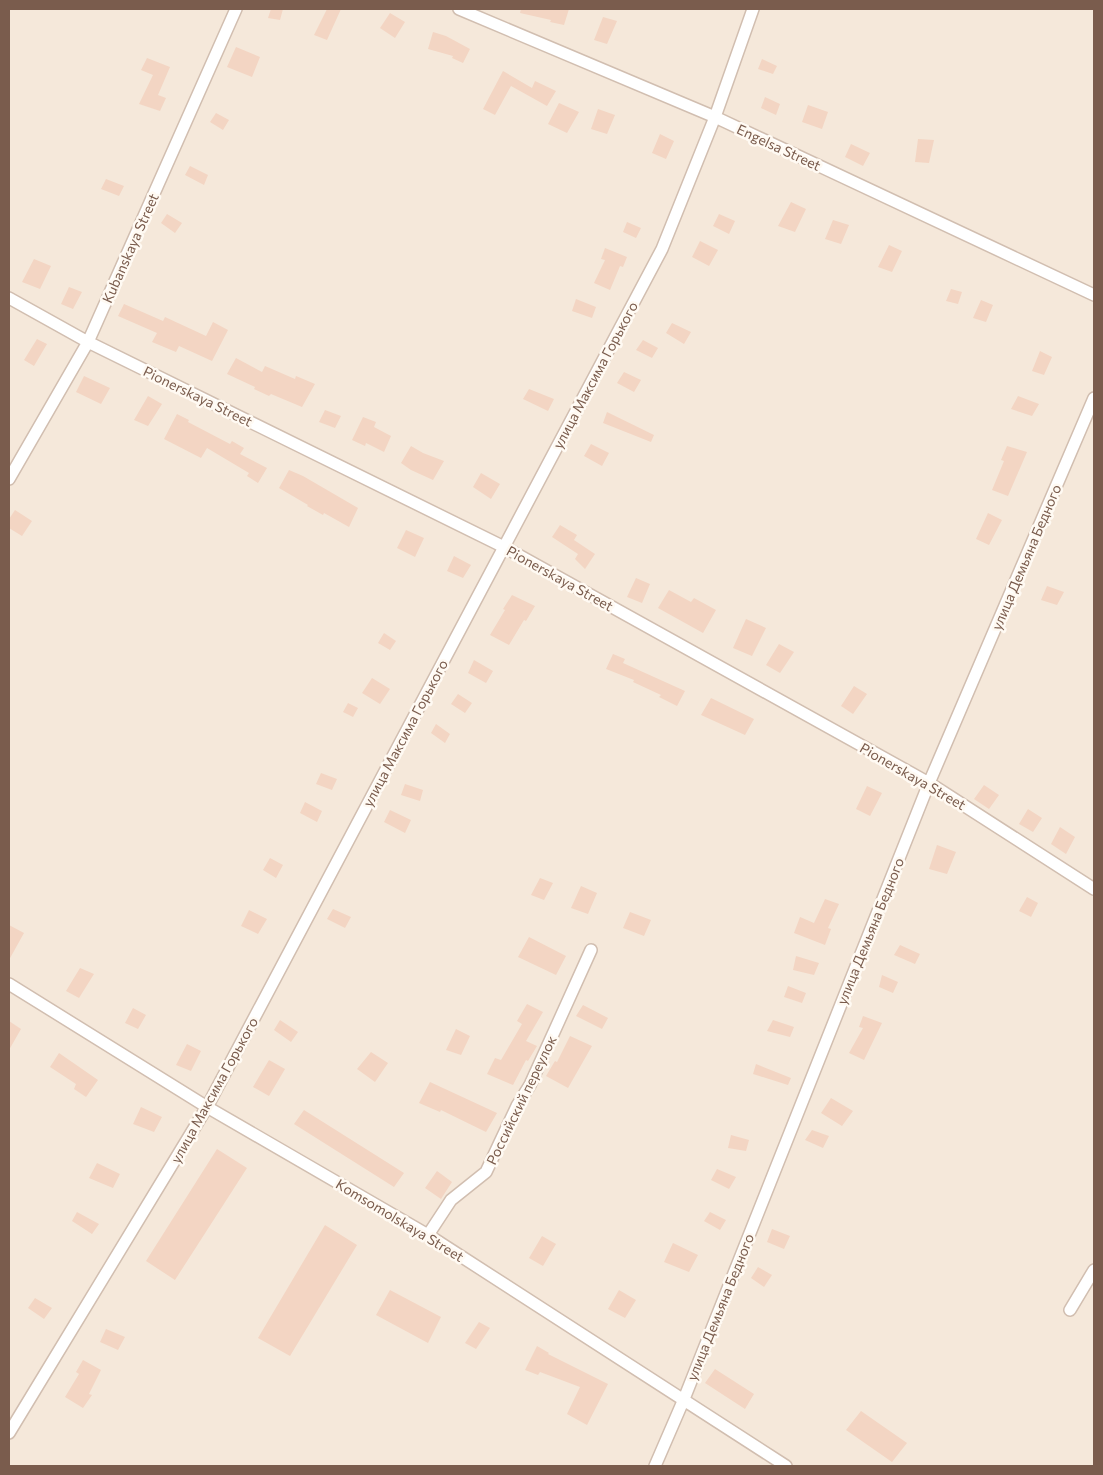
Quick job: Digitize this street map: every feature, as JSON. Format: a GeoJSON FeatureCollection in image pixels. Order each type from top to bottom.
{"type":"FeatureCollection","features":[{"type":"Feature","properties":{"kind":"street","name":"Kubanskaya Street"},"geometry":{"type":"LineString","coordinates":[[9,479],[88,342],[236,9]]}},
{"type":"Feature","properties":{"kind":"street","name":"Engelsa Street"},"geometry":{"type":"LineString","coordinates":[[459,9],[715,117],[1094,295]]}},
{"type":"Feature","properties":{"kind":"street","name":"улица Максима Горького"},"geometry":{"type":"LineString","coordinates":[[9,1433],[208,1107],[662,249],[715,117],[753,9]]}},
{"type":"Feature","properties":{"kind":"street","name":"Pionerskaya Street"},"geometry":{"type":"LineString","coordinates":[[9,298],[88,342],[504,547],[929,783],[1094,889]]}},
{"type":"Feature","properties":{"kind":"street","name":"улица Демьяна Бедного"},"geometry":{"type":"LineString","coordinates":[[655,1466],[684,1399],[929,783],[1094,398]]}},
{"type":"Feature","properties":{"kind":"street","name":"Российский переулок"},"geometry":{"type":"LineString","coordinates":[[428,1235],[451,1200],[486,1172],[517,1106],[530,1085],[591,950]]}},
{"type":"Feature","properties":{"kind":"street","name":"Komsomolskaya Street"},"geometry":{"type":"LineString","coordinates":[[9,984],[208,1107],[428,1235],[786,1466]]}},
{"type":"Feature","properties":{"kind":"street"},"geometry":{"type":"LineString","coordinates":[[1070,1310],[1094,1270]]}},
{"type":"Feature","properties":{"kind":"shaded area"},"geometry":{"type":"Polygon","coordinates":[[[9,9],[1094,9],[1094,1466],[9,1466],[9,9]]]}},
{"type":"Feature","properties":{"kind":"building"},"geometry":{"type":"Polygon","coordinates":[[[271,9],[283,9],[280,20],[268,18],[271,9]]]}},
{"type":"Feature","properties":{"kind":"building"},"geometry":{"type":"Polygon","coordinates":[[[327,9],[341,9],[327,40],[314,35],[327,9]]]}},
{"type":"Feature","properties":{"kind":"building"},"geometry":{"type":"Polygon","coordinates":[[[521,9],[569,9],[564,25],[520,13],[521,9]]]}},
{"type":"Feature","properties":{"kind":"building"},"geometry":{"type":"Polygon","coordinates":[[[390,13],[405,22],[395,38],[380,28],[390,13]]]}},
{"type":"Feature","properties":{"kind":"building"},"geometry":{"type":"Polygon","coordinates":[[[603,17],[617,21],[607,44],[594,40],[603,17]]]}},
{"type":"Feature","properties":{"kind":"building"},"geometry":{"type":"Polygon","coordinates":[[[433,32],[446,36],[470,49],[463,63],[452,58],[453,56],[428,49],[433,32]]]}},
{"type":"Feature","properties":{"kind":"building"},"geometry":{"type":"Polygon","coordinates":[[[236,47],[260,57],[252,77],[227,67],[236,47]]]}},
{"type":"Feature","properties":{"kind":"building"},"geometry":{"type":"Polygon","coordinates":[[[147,58],[170,67],[158,95],[166,98],[160,111],[139,104],[153,75],[141,70],[147,58]]]}},
{"type":"Feature","properties":{"kind":"building"},"geometry":{"type":"Polygon","coordinates":[[[762,59],[777,66],[773,74],[758,69],[762,59]]]}},
{"type":"Feature","properties":{"kind":"building"},"geometry":{"type":"Polygon","coordinates":[[[503,71],[532,88],[535,81],[556,91],[547,106],[511,86],[495,115],[483,109],[503,71]]]}},
{"type":"Feature","properties":{"kind":"building"},"geometry":{"type":"Polygon","coordinates":[[[765,97],[780,104],[776,115],[761,108],[765,97]]]}},
{"type":"Feature","properties":{"kind":"building"},"geometry":{"type":"Polygon","coordinates":[[[559,103],[579,112],[567,133],[548,124],[559,103]]]}},
{"type":"Feature","properties":{"kind":"building"},"geometry":{"type":"Polygon","coordinates":[[[808,105],[828,112],[822,129],[802,122],[808,105]]]}},
{"type":"Feature","properties":{"kind":"building"},"geometry":{"type":"Polygon","coordinates":[[[598,109],[615,115],[607,134],[591,129],[598,109]]]}},
{"type":"Feature","properties":{"kind":"building"},"geometry":{"type":"Polygon","coordinates":[[[216,113],[229,120],[223,130],[210,122],[216,113]]]}},
{"type":"Feature","properties":{"kind":"building"},"geometry":{"type":"Polygon","coordinates":[[[660,134],[674,141],[666,159],[652,153],[660,134]]]}},
{"type":"Feature","properties":{"kind":"building"},"geometry":{"type":"Polygon","coordinates":[[[918,139],[934,140],[929,163],[915,162],[918,139]]]}},
{"type":"Feature","properties":{"kind":"building"},"geometry":{"type":"Polygon","coordinates":[[[851,144],[870,153],[863,166],[845,157],[851,144]]]}},
{"type":"Feature","properties":{"kind":"building"},"geometry":{"type":"Polygon","coordinates":[[[190,166],[208,175],[204,185],[185,175],[190,166]]]}},
{"type":"Feature","properties":{"kind":"building"},"geometry":{"type":"Polygon","coordinates":[[[106,179],[124,186],[119,196],[101,189],[106,179]]]}},
{"type":"Feature","properties":{"kind":"building"},"geometry":{"type":"Polygon","coordinates":[[[791,202],[806,209],[795,232],[778,226],[791,202]]]}},
{"type":"Feature","properties":{"kind":"building"},"geometry":{"type":"Polygon","coordinates":[[[167,214],[182,223],[175,233],[161,223],[167,214]]]}},
{"type":"Feature","properties":{"kind":"building"},"geometry":{"type":"Polygon","coordinates":[[[719,214],[735,221],[729,234],[713,226],[719,214]]]}},
{"type":"Feature","properties":{"kind":"building"},"geometry":{"type":"Polygon","coordinates":[[[833,220],[849,225],[841,244],[825,239],[833,220]]]}},
{"type":"Feature","properties":{"kind":"building"},"geometry":{"type":"Polygon","coordinates":[[[627,222],[641,228],[636,238],[623,232],[627,222]]]}},
{"type":"Feature","properties":{"kind":"building"},"geometry":{"type":"Polygon","coordinates":[[[700,241],[718,250],[709,266],[692,257],[700,241]]]}},
{"type":"Feature","properties":{"kind":"building"},"geometry":{"type":"Polygon","coordinates":[[[889,245],[902,251],[892,272],[878,267],[889,245]]]}},
{"type":"Feature","properties":{"kind":"building"},"geometry":{"type":"Polygon","coordinates":[[[605,248],[627,257],[623,267],[620,266],[610,290],[594,283],[605,260],[601,259],[605,248]]]}},
{"type":"Feature","properties":{"kind":"building"},"geometry":{"type":"Polygon","coordinates":[[[34,259],[51,266],[40,289],[22,282],[34,259]]]}},
{"type":"Feature","properties":{"kind":"building"},"geometry":{"type":"Polygon","coordinates":[[[69,287],[82,292],[73,309],[61,304],[69,287]]]}},
{"type":"Feature","properties":{"kind":"building"},"geometry":{"type":"Polygon","coordinates":[[[951,289],[962,292],[958,304],[946,301],[951,289]]]}},
{"type":"Feature","properties":{"kind":"building"},"geometry":{"type":"Polygon","coordinates":[[[576,299],[596,307],[592,318],[572,311],[576,299]]]}},
{"type":"Feature","properties":{"kind":"building"},"geometry":{"type":"Polygon","coordinates":[[[981,300],[993,305],[986,322],[973,318],[981,300]]]}},
{"type":"Feature","properties":{"kind":"building"},"geometry":{"type":"Polygon","coordinates":[[[124,304],[163,321],[165,317],[206,336],[213,322],[228,330],[212,361],[179,346],[176,352],[152,342],[157,333],[118,316],[124,304]]]}},
{"type":"Feature","properties":{"kind":"building"},"geometry":{"type":"Polygon","coordinates":[[[672,323],[691,332],[684,344],[666,333],[672,323]]]}},
{"type":"Feature","properties":{"kind":"building"},"geometry":{"type":"Polygon","coordinates":[[[37,339],[47,344],[34,366],[24,360],[37,339]]]}},
{"type":"Feature","properties":{"kind":"building"},"geometry":{"type":"Polygon","coordinates":[[[643,340],[658,348],[652,358],[636,350],[643,340]]]}},
{"type":"Feature","properties":{"kind":"building"},"geometry":{"type":"Polygon","coordinates":[[[1040,351],[1052,357],[1044,375],[1032,371],[1040,351]]]}},
{"type":"Feature","properties":{"kind":"building"},"geometry":{"type":"Polygon","coordinates":[[[236,358],[262,372],[265,366],[295,379],[296,376],[315,384],[302,407],[271,394],[269,396],[227,374],[236,358]]]}},
{"type":"Feature","properties":{"kind":"building"},"geometry":{"type":"Polygon","coordinates":[[[624,372],[641,380],[634,392],[617,383],[624,372]]]}},
{"type":"Feature","properties":{"kind":"building"},"geometry":{"type":"Polygon","coordinates":[[[84,376],[110,388],[101,404],[76,392],[84,376]]]}},
{"type":"Feature","properties":{"kind":"building"},"geometry":{"type":"Polygon","coordinates":[[[529,389],[554,399],[548,411],[523,399],[529,389]]]}},
{"type":"Feature","properties":{"kind":"building"},"geometry":{"type":"Polygon","coordinates":[[[148,396],[162,404],[148,426],[134,420],[148,396]]]}},
{"type":"Feature","properties":{"kind":"building"},"geometry":{"type":"Polygon","coordinates":[[[1018,396],[1039,404],[1032,416],[1011,409],[1018,396]]]}},
{"type":"Feature","properties":{"kind":"building"},"geometry":{"type":"Polygon","coordinates":[[[325,410],[341,416],[335,428],[319,422],[325,410]]]}},
{"type":"Feature","properties":{"kind":"building"},"geometry":{"type":"Polygon","coordinates":[[[607,412],[654,435],[651,442],[603,423],[607,412]]]}},
{"type":"Feature","properties":{"kind":"building"},"geometry":{"type":"Polygon","coordinates":[[[177,414],[189,420],[188,422],[230,444],[232,441],[244,448],[240,454],[267,468],[258,483],[247,476],[249,473],[207,448],[201,458],[164,439],[177,414]]]}},
{"type":"Feature","properties":{"kind":"building"},"geometry":{"type":"Polygon","coordinates":[[[363,417],[376,422],[374,427],[391,436],[384,452],[366,443],[365,446],[352,440],[363,417]]]}},
{"type":"Feature","properties":{"kind":"building"},"geometry":{"type":"Polygon","coordinates":[[[591,444],[609,453],[602,466],[584,456],[591,444]]]}},
{"type":"Feature","properties":{"kind":"building"},"geometry":{"type":"Polygon","coordinates":[[[411,446],[444,461],[433,480],[401,463],[411,446]]]}},
{"type":"Feature","properties":{"kind":"building"},"geometry":{"type":"Polygon","coordinates":[[[1007,446],[1027,452],[1008,496],[992,490],[1004,461],[1001,460],[1007,446]]]}},
{"type":"Feature","properties":{"kind":"building"},"geometry":{"type":"Polygon","coordinates":[[[289,470],[358,508],[349,527],[324,513],[323,515],[279,488],[289,470]]]}},
{"type":"Feature","properties":{"kind":"building"},"geometry":{"type":"Polygon","coordinates":[[[481,473],[500,484],[491,499],[473,487],[481,473]]]}},
{"type":"Feature","properties":{"kind":"building"},"geometry":{"type":"Polygon","coordinates":[[[15,510],[32,521],[22,536],[9,528],[9,519],[15,510]]]}},
{"type":"Feature","properties":{"kind":"building"},"geometry":{"type":"Polygon","coordinates":[[[988,513],[1002,520],[989,545],[976,539],[988,513]]]}},
{"type":"Feature","properties":{"kind":"building"},"geometry":{"type":"Polygon","coordinates":[[[560,525],[577,535],[574,540],[595,554],[585,569],[575,559],[578,554],[552,537],[560,525]]]}},
{"type":"Feature","properties":{"kind":"building"},"geometry":{"type":"Polygon","coordinates":[[[406,530],[424,538],[415,557],[397,548],[406,530]]]}},
{"type":"Feature","properties":{"kind":"building"},"geometry":{"type":"Polygon","coordinates":[[[454,556],[471,565],[463,578],[447,571],[454,556]]]}},
{"type":"Feature","properties":{"kind":"building"},"geometry":{"type":"Polygon","coordinates":[[[636,578],[650,584],[642,603],[627,597],[636,578]]]}},
{"type":"Feature","properties":{"kind":"building"},"geometry":{"type":"Polygon","coordinates":[[[1047,586],[1064,592],[1057,605],[1041,600],[1047,586]]]}},
{"type":"Feature","properties":{"kind":"building"},"geometry":{"type":"Polygon","coordinates":[[[669,590],[691,602],[694,598],[716,610],[703,633],[658,608],[669,590]]]}},
{"type":"Feature","properties":{"kind":"building"},"geometry":{"type":"Polygon","coordinates":[[[512,595],[535,606],[509,645],[490,635],[512,595]]]}},
{"type":"Feature","properties":{"kind":"building"},"geometry":{"type":"Polygon","coordinates":[[[746,619],[766,628],[752,656],[733,648],[746,619]]]}},
{"type":"Feature","properties":{"kind":"building"},"geometry":{"type":"Polygon","coordinates":[[[384,633],[396,641],[390,650],[378,643],[384,633]]]}},
{"type":"Feature","properties":{"kind":"building"},"geometry":{"type":"Polygon","coordinates":[[[779,644],[794,652],[780,673],[766,665],[779,644]]]}},
{"type":"Feature","properties":{"kind":"building"},"geometry":{"type":"Polygon","coordinates":[[[613,654],[625,659],[623,663],[685,691],[677,706],[659,697],[661,695],[633,682],[634,680],[606,669],[613,654]]]}},
{"type":"Feature","properties":{"kind":"building"},"geometry":{"type":"Polygon","coordinates":[[[474,660],[493,671],[486,683],[468,673],[474,660]]]}},
{"type":"Feature","properties":{"kind":"building"},"geometry":{"type":"Polygon","coordinates":[[[372,678],[390,689],[380,704],[362,693],[372,678]]]}},
{"type":"Feature","properties":{"kind":"building"},"geometry":{"type":"Polygon","coordinates":[[[854,686],[867,694],[853,714],[841,706],[854,686]]]}},
{"type":"Feature","properties":{"kind":"building"},"geometry":{"type":"Polygon","coordinates":[[[458,694],[472,703],[465,713],[451,704],[458,694]]]}},
{"type":"Feature","properties":{"kind":"building"},"geometry":{"type":"Polygon","coordinates":[[[711,698],[754,719],[745,735],[701,715],[711,698]]]}},
{"type":"Feature","properties":{"kind":"building"},"geometry":{"type":"Polygon","coordinates":[[[348,703],[358,708],[353,717],[343,712],[348,703]]]}},
{"type":"Feature","properties":{"kind":"building"},"geometry":{"type":"Polygon","coordinates":[[[436,724],[450,734],[445,743],[431,733],[436,724]]]}},
{"type":"Feature","properties":{"kind":"building"},"geometry":{"type":"Polygon","coordinates":[[[321,773],[337,779],[332,790],[316,784],[321,773]]]}},
{"type":"Feature","properties":{"kind":"building"},"geometry":{"type":"Polygon","coordinates":[[[405,784],[423,790],[420,801],[401,795],[405,784]]]}},
{"type":"Feature","properties":{"kind":"building"},"geometry":{"type":"Polygon","coordinates":[[[984,785],[999,795],[989,809],[974,799],[984,785]]]}},
{"type":"Feature","properties":{"kind":"building"},"geometry":{"type":"Polygon","coordinates":[[[867,786],[882,793],[870,816],[856,809],[867,786]]]}},
{"type":"Feature","properties":{"kind":"building"},"geometry":{"type":"Polygon","coordinates":[[[305,802],[322,811],[317,822],[300,813],[305,802]]]}},
{"type":"Feature","properties":{"kind":"building"},"geometry":{"type":"Polygon","coordinates":[[[1028,809],[1042,818],[1033,832],[1019,824],[1028,809]]]}},
{"type":"Feature","properties":{"kind":"building"},"geometry":{"type":"Polygon","coordinates":[[[390,810],[411,820],[405,833],[384,822],[390,810]]]}},
{"type":"Feature","properties":{"kind":"building"},"geometry":{"type":"Polygon","coordinates":[[[1060,827],[1075,837],[1066,854],[1051,844],[1060,827]]]}},
{"type":"Feature","properties":{"kind":"building"},"geometry":{"type":"Polygon","coordinates":[[[937,845],[956,852],[947,874],[929,869],[937,845]]]}},
{"type":"Feature","properties":{"kind":"building"},"geometry":{"type":"Polygon","coordinates":[[[270,858],[283,865],[276,878],[263,870],[270,858]]]}},
{"type":"Feature","properties":{"kind":"building"},"geometry":{"type":"Polygon","coordinates":[[[540,878],[553,883],[544,900],[531,895],[540,878]]]}},
{"type":"Feature","properties":{"kind":"building"},"geometry":{"type":"Polygon","coordinates":[[[581,886],[597,893],[588,914],[571,908],[581,886]]]}},
{"type":"Feature","properties":{"kind":"building"},"geometry":{"type":"Polygon","coordinates":[[[1027,897],[1038,903],[1031,917],[1019,911],[1027,897]]]}},
{"type":"Feature","properties":{"kind":"building"},"geometry":{"type":"Polygon","coordinates":[[[825,899],[839,904],[828,928],[831,929],[825,945],[794,933],[800,917],[814,923],[825,899]]]}},
{"type":"Feature","properties":{"kind":"building"},"geometry":{"type":"Polygon","coordinates":[[[333,909],[351,917],[345,928],[327,919],[333,909]]]}},
{"type":"Feature","properties":{"kind":"building"},"geometry":{"type":"Polygon","coordinates":[[[249,910],[267,919],[258,934],[241,926],[249,910]]]}},
{"type":"Feature","properties":{"kind":"building"},"geometry":{"type":"Polygon","coordinates":[[[630,912],[651,920],[644,936],[623,928],[630,912]]]}},
{"type":"Feature","properties":{"kind":"building"},"geometry":{"type":"Polygon","coordinates":[[[9,925],[24,933],[9,960],[9,925]]]}},
{"type":"Feature","properties":{"kind":"building"},"geometry":{"type":"Polygon","coordinates":[[[529,937],[566,956],[556,975],[518,957],[529,937]]]}},
{"type":"Feature","properties":{"kind":"building"},"geometry":{"type":"Polygon","coordinates":[[[900,945],[920,954],[915,964],[894,955],[900,945]]]}},
{"type":"Feature","properties":{"kind":"building"},"geometry":{"type":"Polygon","coordinates":[[[796,956],[819,963],[814,975],[793,970],[796,956]]]}},
{"type":"Feature","properties":{"kind":"building"},"geometry":{"type":"Polygon","coordinates":[[[80,968],[94,974],[79,998],[66,991],[80,968]]]}},
{"type":"Feature","properties":{"kind":"building"},"geometry":{"type":"Polygon","coordinates":[[[882,975],[898,982],[893,993],[879,987],[882,975]]]}},
{"type":"Feature","properties":{"kind":"building"},"geometry":{"type":"Polygon","coordinates":[[[788,986],[806,993],[802,1003],[784,997],[788,986]]]}},
{"type":"Feature","properties":{"kind":"building"},"geometry":{"type":"Polygon","coordinates":[[[527,1004],[543,1012],[526,1041],[537,1046],[528,1061],[526,1060],[513,1085],[487,1074],[495,1058],[501,1060],[522,1024],[517,1021],[527,1004]]]}},
{"type":"Feature","properties":{"kind":"building"},"geometry":{"type":"Polygon","coordinates":[[[583,1005],[608,1018],[602,1029],[576,1016],[583,1005]]]}},
{"type":"Feature","properties":{"kind":"building"},"geometry":{"type":"Polygon","coordinates":[[[133,1008],[146,1015],[138,1029],[125,1023],[133,1008]]]}},
{"type":"Feature","properties":{"kind":"building"},"geometry":{"type":"Polygon","coordinates":[[[863,1016],[882,1023],[864,1060],[849,1053],[863,1028],[859,1027],[863,1016]]]}},
{"type":"Feature","properties":{"kind":"building"},"geometry":{"type":"Polygon","coordinates":[[[280,1020],[298,1032],[291,1042],[274,1030],[280,1020]]]}},
{"type":"Feature","properties":{"kind":"building"},"geometry":{"type":"Polygon","coordinates":[[[773,1020],[794,1027],[790,1037],[767,1031],[773,1020]]]}},
{"type":"Feature","properties":{"kind":"building"},"geometry":{"type":"Polygon","coordinates":[[[9,1021],[21,1029],[9,1050],[9,1021]]]}},
{"type":"Feature","properties":{"kind":"building"},"geometry":{"type":"Polygon","coordinates":[[[456,1029],[470,1036],[461,1055],[446,1050],[456,1029]]]}},
{"type":"Feature","properties":{"kind":"building"},"geometry":{"type":"Polygon","coordinates":[[[570,1036],[592,1046],[568,1088],[546,1076],[555,1061],[557,1062],[570,1036]]]}},
{"type":"Feature","properties":{"kind":"building"},"geometry":{"type":"Polygon","coordinates":[[[187,1044],[201,1051],[191,1071],[176,1065],[187,1044]]]}},
{"type":"Feature","properties":{"kind":"building"},"geometry":{"type":"Polygon","coordinates":[[[371,1052],[388,1063],[375,1082],[357,1069],[371,1052]]]}},
{"type":"Feature","properties":{"kind":"building"},"geometry":{"type":"Polygon","coordinates":[[[59,1053],[98,1080],[86,1097],[74,1089],[76,1084],[50,1067],[59,1053]]]}},
{"type":"Feature","properties":{"kind":"building"},"geometry":{"type":"Polygon","coordinates":[[[269,1060],[285,1069],[269,1096],[253,1087],[269,1060]]]}},
{"type":"Feature","properties":{"kind":"building"},"geometry":{"type":"Polygon","coordinates":[[[756,1064],[791,1078],[788,1085],[753,1074],[756,1064]]]}},
{"type":"Feature","properties":{"kind":"building"},"geometry":{"type":"Polygon","coordinates":[[[430,1082],[497,1113],[486,1132],[441,1110],[440,1112],[419,1103],[430,1082]]]}},
{"type":"Feature","properties":{"kind":"building"},"geometry":{"type":"Polygon","coordinates":[[[831,1098],[853,1111],[842,1126],[821,1113],[831,1098]]]}},
{"type":"Feature","properties":{"kind":"building"},"geometry":{"type":"Polygon","coordinates":[[[141,1107],[162,1117],[154,1132],[133,1124],[141,1107]]]}},
{"type":"Feature","properties":{"kind":"building"},"geometry":{"type":"Polygon","coordinates":[[[304,1110],[404,1173],[394,1187],[294,1124],[304,1110]]]}},
{"type":"Feature","properties":{"kind":"building"},"geometry":{"type":"Polygon","coordinates":[[[812,1130],[829,1136],[823,1148],[805,1140],[812,1130]]]}},
{"type":"Feature","properties":{"kind":"building"},"geometry":{"type":"Polygon","coordinates":[[[731,1135],[749,1140],[746,1151],[728,1148],[731,1135]]]}},
{"type":"Feature","properties":{"kind":"building"},"geometry":{"type":"Polygon","coordinates":[[[217,1149],[247,1168],[175,1280],[146,1261],[217,1149]]]}},
{"type":"Feature","properties":{"kind":"building"},"geometry":{"type":"Polygon","coordinates":[[[97,1163],[120,1174],[113,1188],[89,1178],[97,1163]]]}},
{"type":"Feature","properties":{"kind":"building"},"geometry":{"type":"Polygon","coordinates":[[[717,1169],[736,1177],[729,1189],[711,1180],[717,1169]]]}},
{"type":"Feature","properties":{"kind":"building"},"geometry":{"type":"Polygon","coordinates":[[[437,1171],[452,1182],[441,1199],[425,1188],[437,1171]]]}},
{"type":"Feature","properties":{"kind":"building"},"geometry":{"type":"Polygon","coordinates":[[[77,1212],[99,1224],[92,1234],[72,1221],[77,1212]]]}},
{"type":"Feature","properties":{"kind":"building"},"geometry":{"type":"Polygon","coordinates":[[[710,1212],[726,1220],[720,1230],[704,1221],[710,1212]]]}},
{"type":"Feature","properties":{"kind":"building"},"geometry":{"type":"Polygon","coordinates":[[[325,1225],[357,1245],[290,1356],[258,1338],[325,1225]]]}},
{"type":"Feature","properties":{"kind":"building"},"geometry":{"type":"Polygon","coordinates":[[[772,1229],[790,1236],[784,1249],[767,1242],[772,1229]]]}},
{"type":"Feature","properties":{"kind":"building"},"geometry":{"type":"Polygon","coordinates":[[[542,1236],[556,1244],[543,1266],[529,1258],[542,1236]]]}},
{"type":"Feature","properties":{"kind":"building"},"geometry":{"type":"Polygon","coordinates":[[[673,1243],[698,1255],[689,1272],[664,1262],[673,1243]]]}},
{"type":"Feature","properties":{"kind":"building"},"geometry":{"type":"Polygon","coordinates":[[[758,1267],[772,1275],[764,1287],[751,1278],[758,1267]]]}},
{"type":"Feature","properties":{"kind":"building"},"geometry":{"type":"Polygon","coordinates":[[[390,1290],[441,1317],[428,1343],[376,1315],[390,1290]]]}},
{"type":"Feature","properties":{"kind":"building"},"geometry":{"type":"Polygon","coordinates":[[[619,1290],[636,1300],[625,1318],[608,1309],[619,1290]]]}},
{"type":"Feature","properties":{"kind":"building"},"geometry":{"type":"Polygon","coordinates":[[[35,1298],[52,1308],[44,1319],[28,1308],[35,1298]]]}},
{"type":"Feature","properties":{"kind":"building"},"geometry":{"type":"Polygon","coordinates":[[[479,1322],[490,1328],[476,1349],[465,1343],[479,1322]]]}},
{"type":"Feature","properties":{"kind":"building"},"geometry":{"type":"Polygon","coordinates":[[[106,1329],[125,1337],[118,1350],[100,1342],[106,1329]]]}},
{"type":"Feature","properties":{"kind":"building"},"geometry":{"type":"Polygon","coordinates":[[[537,1346],[548,1354],[608,1384],[587,1425],[567,1414],[580,1387],[540,1372],[538,1375],[525,1370],[537,1346]]]}},
{"type":"Feature","properties":{"kind":"building"},"geometry":{"type":"Polygon","coordinates":[[[83,1360],[101,1370],[89,1394],[92,1395],[83,1408],[65,1397],[79,1374],[76,1372],[83,1360]]]}},
{"type":"Feature","properties":{"kind":"building"},"geometry":{"type":"Polygon","coordinates":[[[715,1369],[754,1394],[745,1409],[705,1383],[715,1369]]]}},
{"type":"Feature","properties":{"kind":"building"},"geometry":{"type":"Polygon","coordinates":[[[861,1411],[907,1443],[892,1462],[846,1430],[861,1411]]]}}]}
